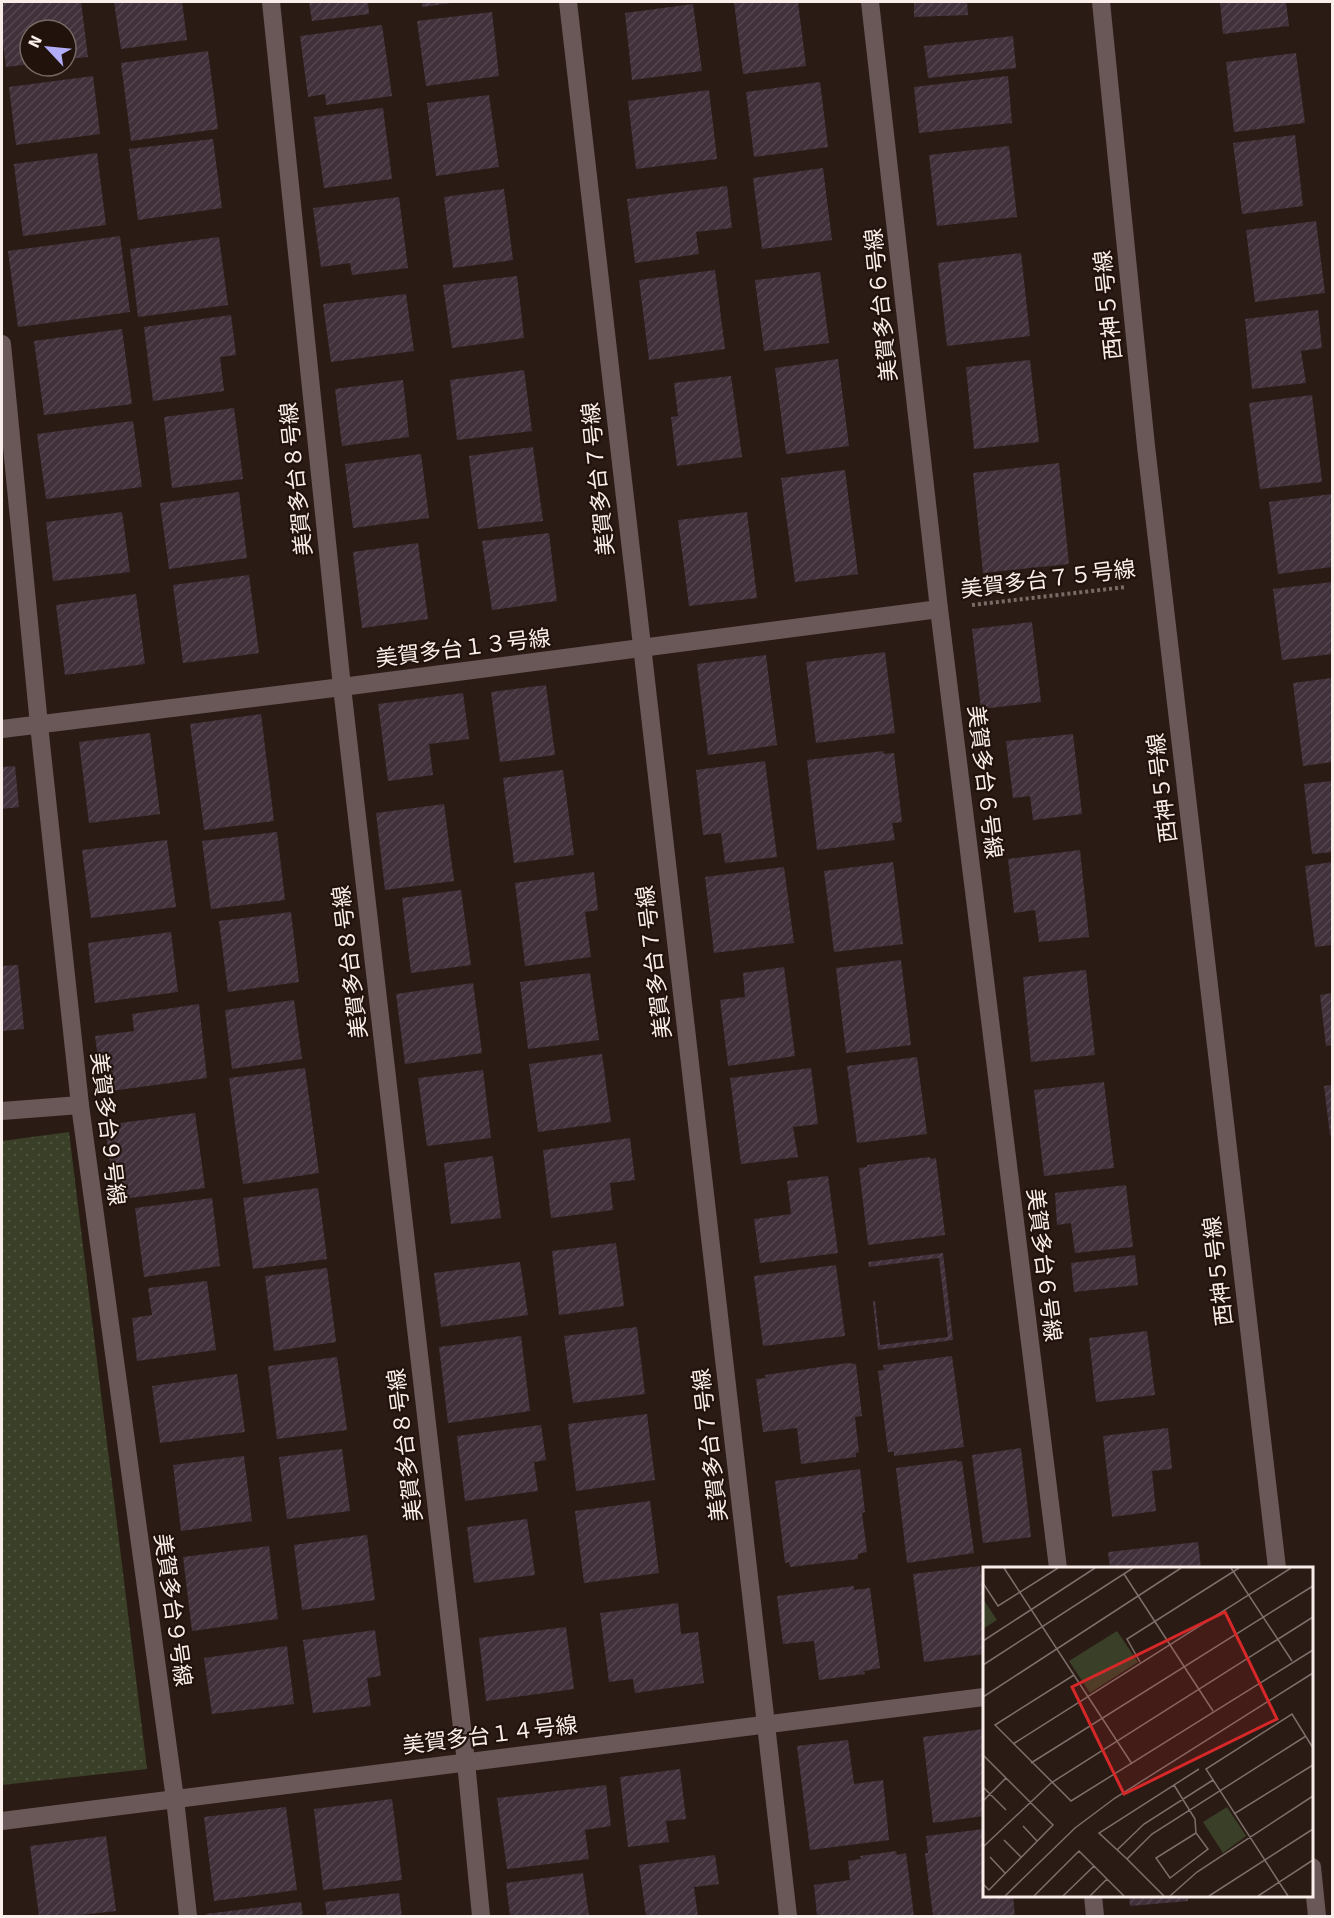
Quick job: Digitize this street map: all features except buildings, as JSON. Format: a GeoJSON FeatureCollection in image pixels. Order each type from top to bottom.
{"type":"FeatureCollection","features":[{"type":"Feature","properties":{"kind":"street","name":"美賀多台８号線"},"geometry":{"type":"LineString","coordinates":[[271,2],[342,687],[481,1917]]}},
{"type":"Feature","properties":{"kind":"street","name":"美賀多台７号線"},"geometry":{"type":"LineString","coordinates":[[568,2],[788,1917]]}},
{"type":"Feature","properties":{"kind":"street","name":"美賀多台６号線"},"geometry":{"type":"LineString","coordinates":[[870,2],[935,610],[1058,1567]]}},
{"type":"Feature","properties":{"kind":"street","name":"西神５号線"},"geometry":{"type":"LineString","coordinates":[[1101,2],[1146,446],[1277,1567]]}},
{"type":"Feature","properties":{"kind":"street","name":"美賀多台９号線"},"geometry":{"type":"LineString","coordinates":[[2,344],[39,725],[80,1105],[175,1799],[188,1917]]}},
{"type":"Feature","properties":{"kind":"street","name":"美賀多台１３号線"},"geometry":{"type":"LineString","coordinates":[[2,729],[935,610]]}},
{"type":"Feature","properties":{"kind":"street"},"geometry":{"type":"LineString","coordinates":[[2,1110],[80,1105]]}},
{"type":"Feature","properties":{"kind":"street","name":"美賀多台１４号線"},"geometry":{"type":"LineString","coordinates":[[2,1821],[983,1697]]}},
{"type":"Feature","properties":{"kind":"street"},"geometry":{"type":"LineString","coordinates":[[1313,1884],[1317,1917]]}},
{"type":"Feature","properties":{"kind":"street"},"geometry":{"type":"LineString","coordinates":[[1093,1897],[1095,1917]]}},
{"type":"Feature","properties":{"kind":"path","name":"美賀多台７５号線"},"geometry":{"type":"LineString","coordinates":[[935,610],[1162,582]]}},
{"type":"Feature","properties":{"kind":"green space"},"geometry":{"type":"Polygon","coordinates":[[[69,1132],[147,1769],[2,1785],[2,1141],[69,1132]]]}}]}
